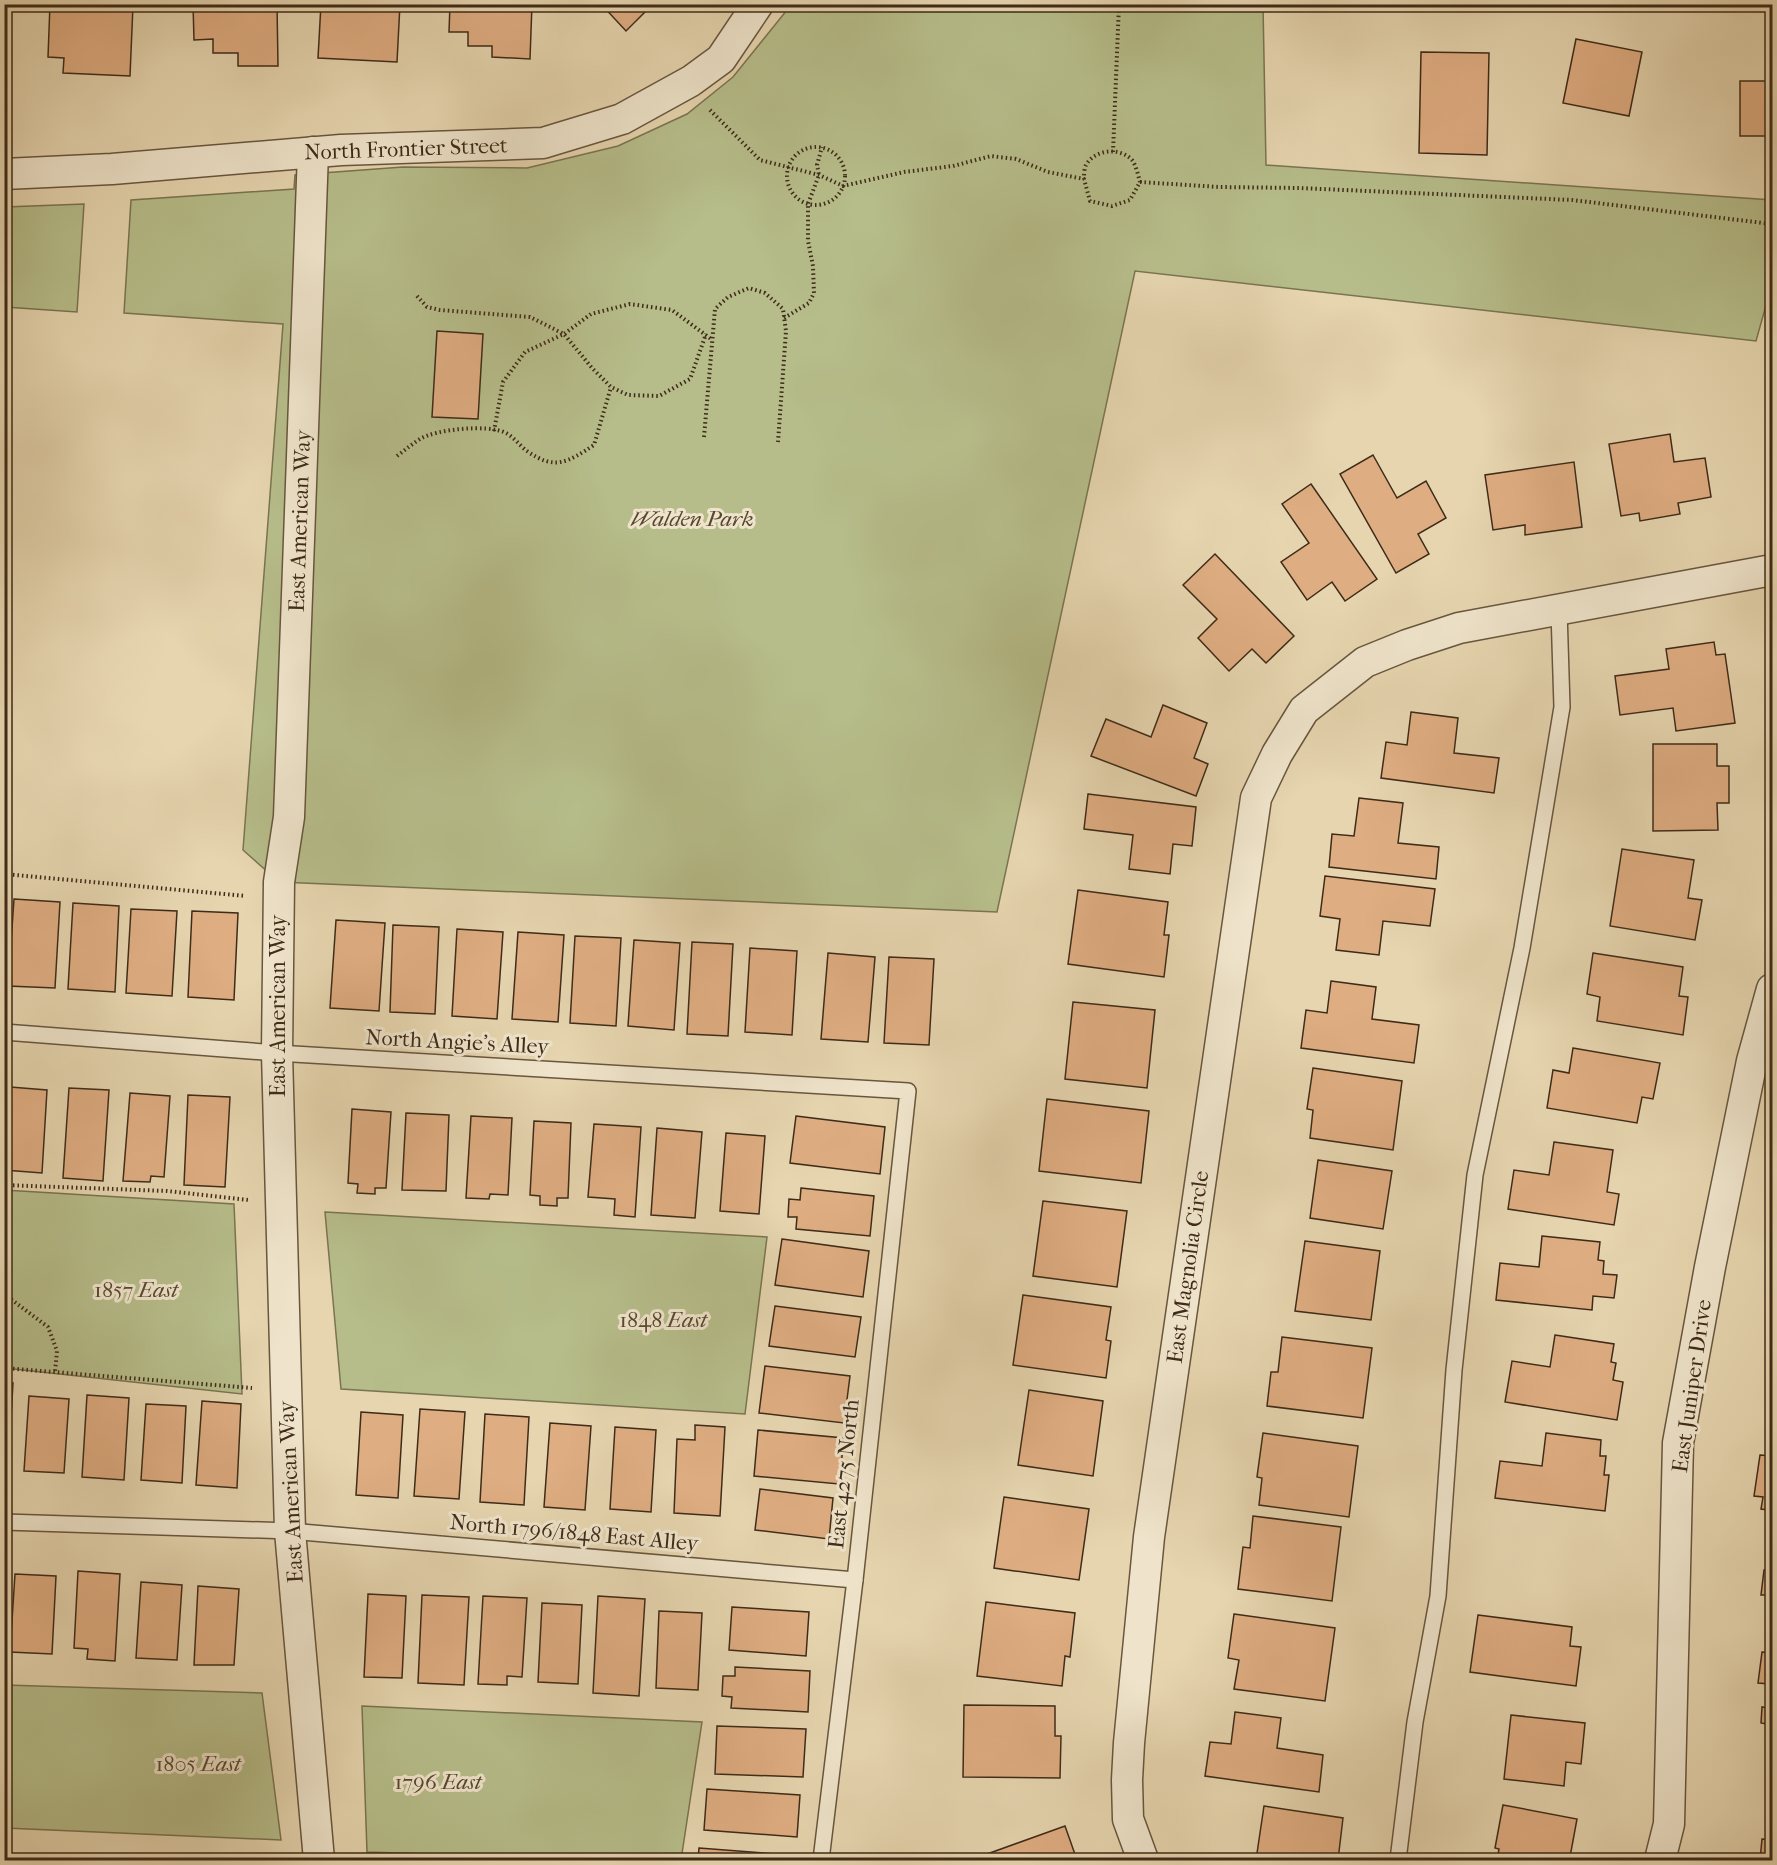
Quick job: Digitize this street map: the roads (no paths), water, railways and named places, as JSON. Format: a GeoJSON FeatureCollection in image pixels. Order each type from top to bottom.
{"type":"FeatureCollection","features":[{"type":"Feature","properties":{"kind":"street","name":"North Frontier Street"},"geometry":{"type":"LineString","coordinates":[[4,174],[112,170],[313,152],[543,143],[622,119],[691,81],[721,59],[758,4]]}},
{"type":"Feature","properties":{"kind":"street","name":"East American Way"},"geometry":{"type":"LineString","coordinates":[[313,152],[289,817],[279,882],[277,1053],[290,1531],[319,1860]]}},
{"type":"Feature","properties":{"kind":"street","name":"East Magnolia Circle"},"geometry":{"type":"LineString","coordinates":[[1143,1860],[1128,1819],[1127,1780],[1149,1537],[1254,810],[1256,798],[1277,754],[1304,710],[1324,693],[1365,662],[1407,645],[1459,628],[1773,570]]}},
{"type":"Feature","properties":{"kind":"street","name":"East Juniper Drive"},"geometry":{"type":"LineString","coordinates":[[1660,1860],[1669,1824],[1678,1443],[1749,1072],[1773,989]]}},
{"type":"Feature","properties":{"kind":"lane"},"geometry":{"type":"LineString","coordinates":[[1398,1860],[1416,1722],[1438,1596],[1455,1370],[1476,1175],[1522,948],[1562,707],[1559,611]]}},
{"type":"Feature","properties":{"kind":"lane","name":"North Angie's Alley"},"geometry":{"type":"LineString","coordinates":[[4,1032],[277,1053],[908,1091]]}},
{"type":"Feature","properties":{"kind":"lane","name":"East 4275 North"},"geometry":{"type":"LineString","coordinates":[[821,1860],[855,1580],[908,1091]]}},
{"type":"Feature","properties":{"kind":"lane","name":"North 1796/1848 East Alley"},"geometry":{"type":"LineString","coordinates":[[4,1522],[290,1531],[855,1580]]}},
{"type":"Feature","properties":{"kind":"park label","name":"Walden Park"},"geometry":{"type":"Point","coordinates":[692,519]}},
{"type":"Feature","properties":{"kind":"park label","name":"1857 East"},"geometry":{"type":"Point","coordinates":[136,1290]}},
{"type":"Feature","properties":{"kind":"park label","name":"1848 East"},"geometry":{"type":"Point","coordinates":[663,1320]}},
{"type":"Feature","properties":{"kind":"park label","name":"1805 East"},"geometry":{"type":"Point","coordinates":[198,1764]}},
{"type":"Feature","properties":{"kind":"park label","name":"1796 East"},"geometry":{"type":"Point","coordinates":[438,1782]}}]}
